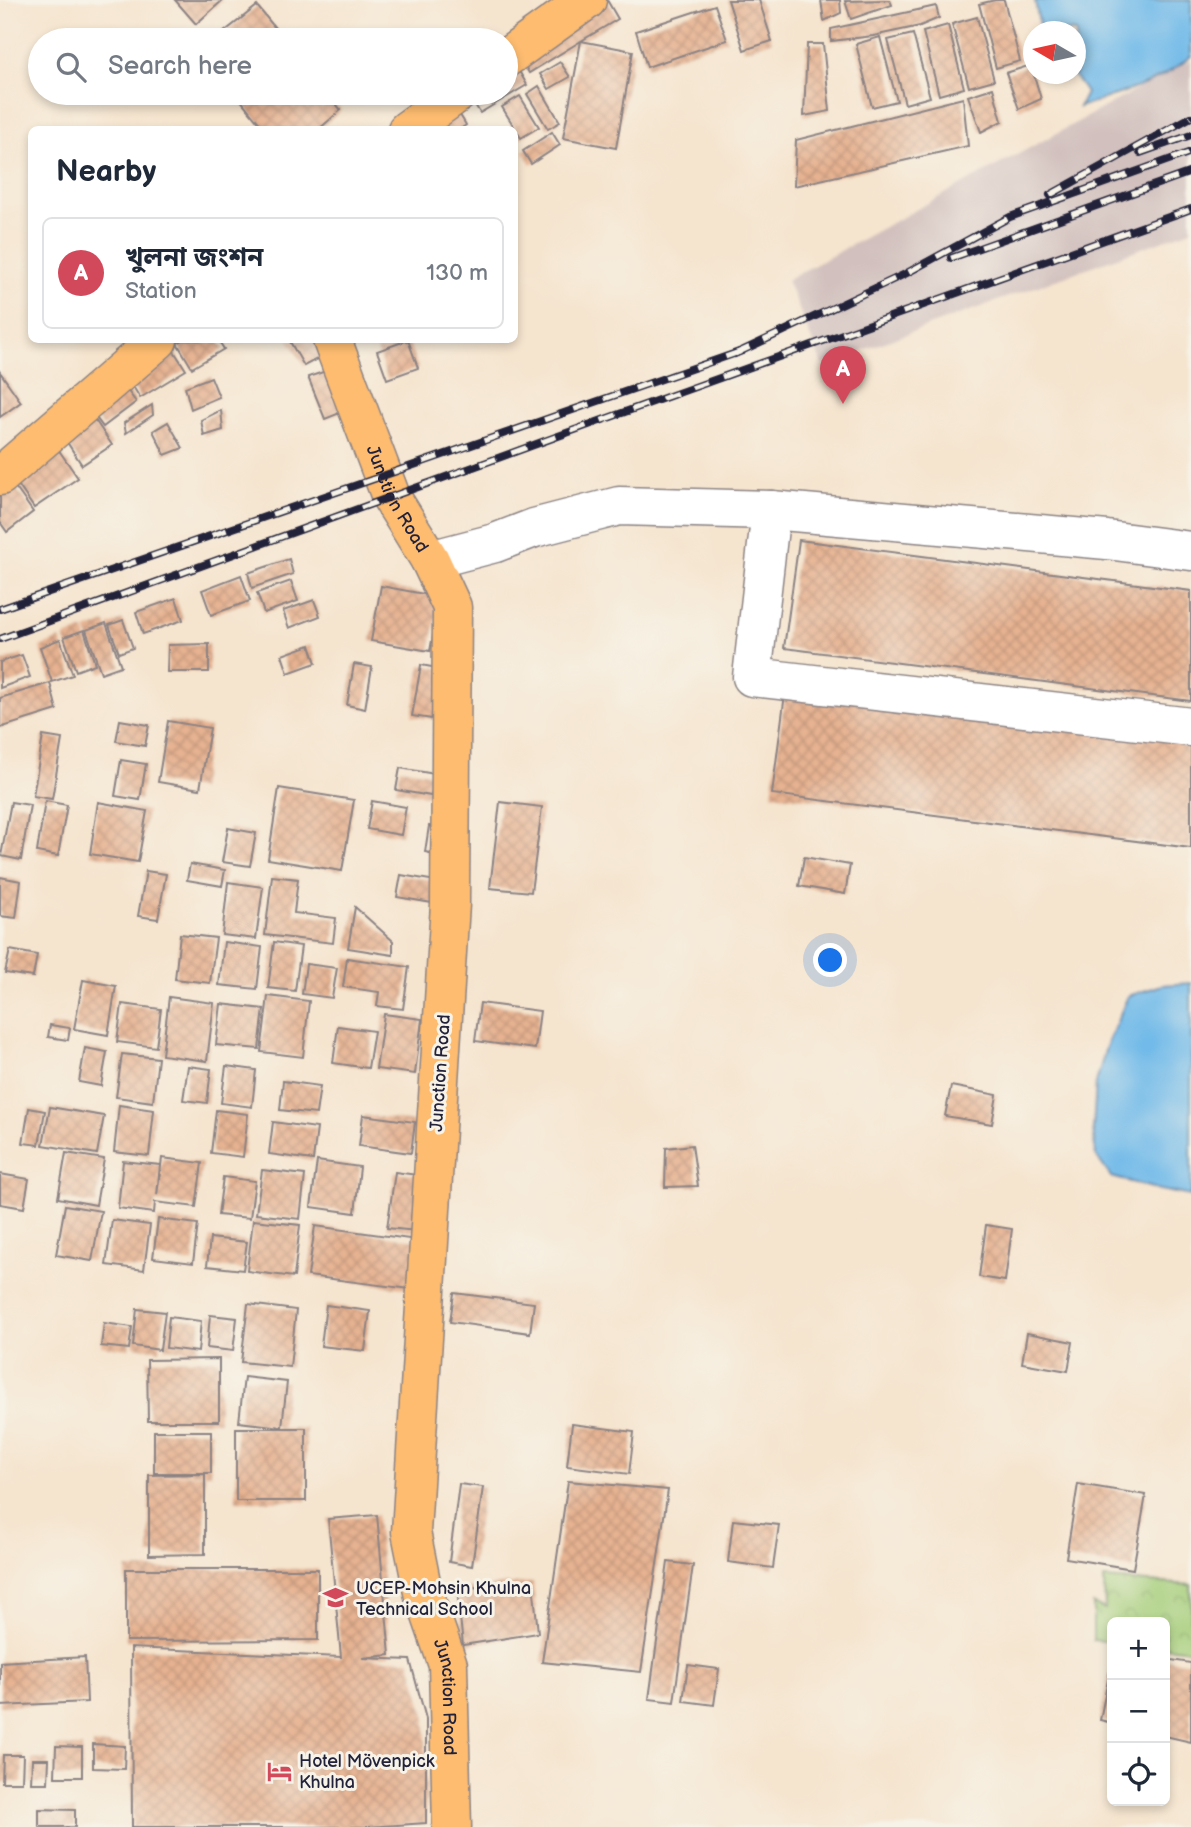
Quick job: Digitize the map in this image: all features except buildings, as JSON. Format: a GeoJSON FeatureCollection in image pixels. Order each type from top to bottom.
{"type":"FeatureCollection","features":[{"type":"Feature","properties":{"kind":"main road"},"geometry":{"type":"LineString","coordinates":[[518,49],[587,0]]}},
{"type":"Feature","properties":{"kind":"main road"},"geometry":{"type":"LineString","coordinates":[[413,126],[441,105]]}},
{"type":"Feature","properties":{"kind":"main road"},"geometry":{"type":"LineString","coordinates":[[0,476],[155,343]]}},
{"type":"Feature","properties":{"kind":"main road","name":"Junction Road"},"geometry":{"type":"LineString","coordinates":[[333,343],[391,497],[430,560],[452,607],[450,904],[411,1532],[423,1592],[448,1665],[452,1827]]}},
{"type":"Feature","properties":{"kind":"lane"},"geometry":{"type":"LineString","coordinates":[[430,560],[495,543],[534,528],[619,506],[771,510],[1107,540],[1191,551]]}},
{"type":"Feature","properties":{"kind":"lane"},"geometry":{"type":"LineString","coordinates":[[771,510],[752,677],[1191,727]]}},
{"type":"Feature","properties":{"kind":"shaded area"},"geometry":{"type":"Polygon","coordinates":[[[1191,60],[1191,230],[822,365],[787,280],[1191,60]]]}},
{"type":"Feature","properties":{"kind":"green space"},"geometry":{"type":"Polygon","coordinates":[[[1104,1579],[1191,1585],[1191,1650],[1170,1648],[1170,1617],[1107,1617],[1107,1641],[1093,1640],[1093,1604],[1105,1610],[1104,1579]]]}},
{"type":"Feature","properties":{"kind":"water"},"geometry":{"type":"Polygon","coordinates":[[[1035,0],[1191,0],[1191,56],[1152,81],[1079,107],[1086,93],[1080,84],[1086,84],[1086,21],[1038,21],[1035,0]]]}},
{"type":"Feature","properties":{"kind":"water"},"geometry":{"type":"Polygon","coordinates":[[[1191,983],[1191,1196],[1111,1177],[1096,1156],[1093,1129],[1096,1083],[1106,1047],[1128,996],[1162,985],[1191,983]]]}},
{"type":"Feature","properties":{"kind":"railway"},"geometry":{"type":"LineString","coordinates":[[1050,195],[1191,117]]}},
{"type":"Feature","properties":{"kind":"railway"},"geometry":{"type":"LineString","coordinates":[[1140,153],[1191,135]]}},
{"type":"Feature","properties":{"kind":"railway"},"geometry":{"type":"LineString","coordinates":[[735,354],[905,274],[1010,217],[1191,152]]}},
{"type":"Feature","properties":{"kind":"railway"},"geometry":{"type":"LineString","coordinates":[[951,258],[1191,172]]}},
{"type":"Feature","properties":{"kind":"railway"},"geometry":{"type":"LineString","coordinates":[[0,639],[1191,209]]}},
{"type":"Feature","properties":{"kind":"railway"},"geometry":{"type":"LineString","coordinates":[[0,609],[742,351]]}},
{"type":"Feature","properties":{"kind":"place","name":"খুলনা জংশন"},"geometry":{"type":"Point","coordinates":[843,404]}},
{"type":"Feature","properties":{"kind":"place","name":"UCEP-Mohsin Khulna Technical School"},"geometry":{"type":"Point","coordinates":[336,1598]}},
{"type":"Feature","properties":{"kind":"place","name":"Hotel Mövenpick Khulna"},"geometry":{"type":"Point","coordinates":[279,1771]}}]}
